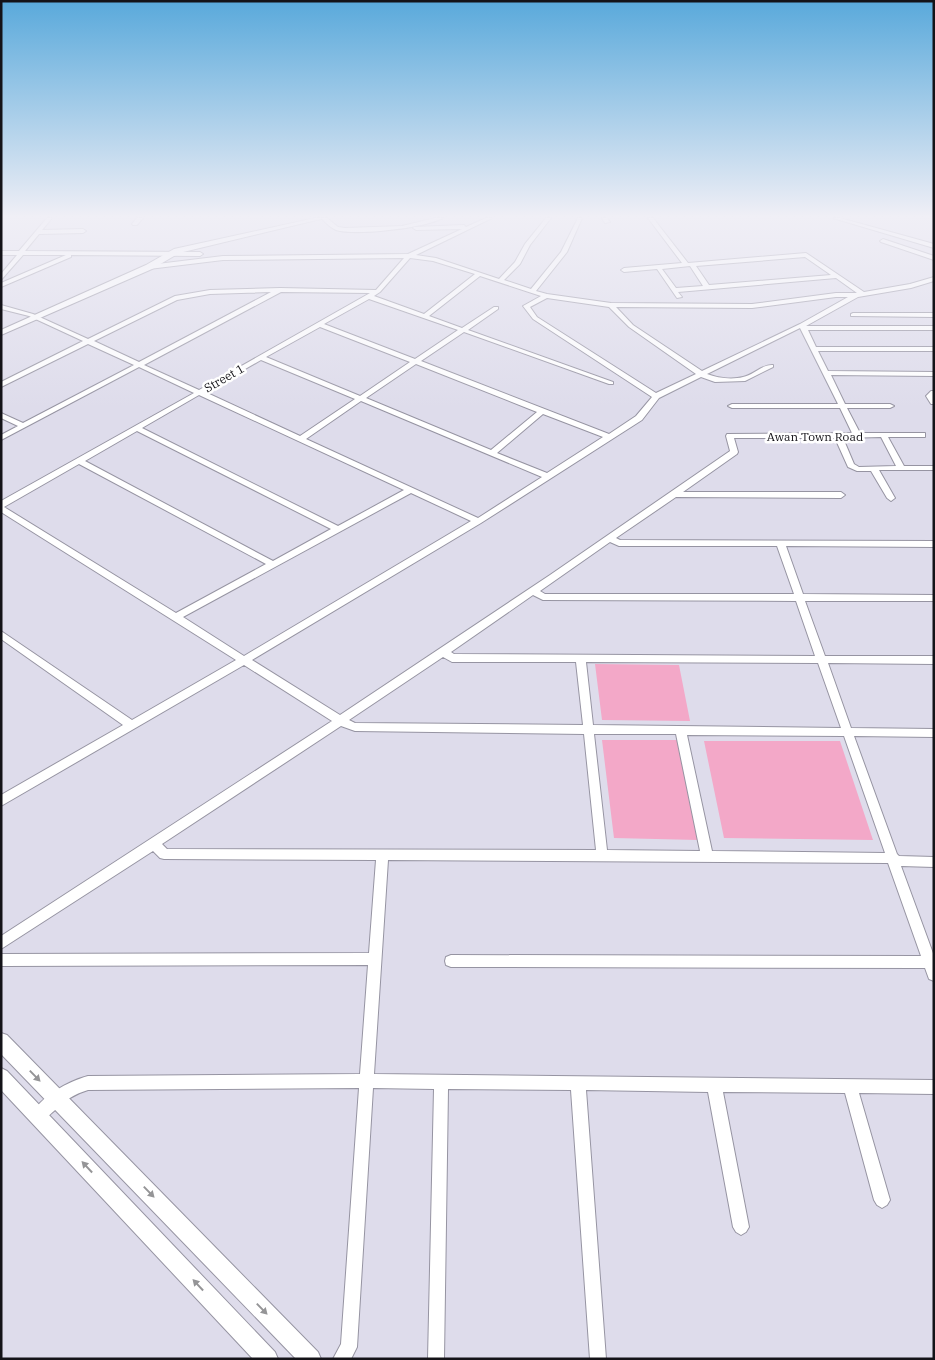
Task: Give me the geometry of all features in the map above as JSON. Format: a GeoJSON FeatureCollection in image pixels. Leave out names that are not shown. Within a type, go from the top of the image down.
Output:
{"type":"FeatureCollection","features":[{"type":"Feature","properties":{"kind":"street"},"geometry":{"type":"LineString","coordinates":[[1,333],[107,281]]}},
{"type":"Feature","properties":{"kind":"street"},"geometry":{"type":"LineString","coordinates":[[1,328],[115,281]]}},
{"type":"Feature","properties":{"kind":"street","name":"Street 1"},"geometry":{"type":"LineString","coordinates":[[1,506],[378,291],[386,281]]}},
{"type":"Feature","properties":{"kind":"street"},"geometry":{"type":"LineString","coordinates":[[426,316],[469,281]]}},
{"type":"Feature","properties":{"kind":"street"},"geometry":{"type":"LineString","coordinates":[[505,281],[546,296],[611,305],[752,306],[836,295],[859,295],[926,281]]}},
{"type":"Feature","properties":{"kind":"street"},"geometry":{"type":"LineString","coordinates":[[532,291],[540,281]]}},
{"type":"Feature","properties":{"kind":"street"},"geometry":{"type":"LineString","coordinates":[[669,281],[676,290],[682,305]]}},
{"type":"Feature","properties":{"kind":"street"},"geometry":{"type":"LineString","coordinates":[[703,281],[708,288]]}},
{"type":"Feature","properties":{"kind":"street"},"geometry":{"type":"LineString","coordinates":[[676,290],[778,281]]}},
{"type":"Feature","properties":{"kind":"street"},"geometry":{"type":"LineString","coordinates":[[843,281],[859,295]]}},
{"type":"Feature","properties":{"kind":"street"},"geometry":{"type":"LineString","coordinates":[[1,438],[140,366],[280,290]]}},
{"type":"Feature","properties":{"kind":"street"},"geometry":{"type":"LineString","coordinates":[[1,385],[174,298],[210,292],[280,290],[378,291]]}},
{"type":"Feature","properties":{"kind":"street"},"geometry":{"type":"LineString","coordinates":[[4,796],[131,725],[478,521],[639,418],[656,396],[803,326],[859,295]]}},
{"type":"Feature","properties":{"kind":"street"},"geometry":{"type":"LineString","coordinates":[[368,296],[611,383]]}},
{"type":"Feature","properties":{"kind":"street"},"geometry":{"type":"LineString","coordinates":[[546,296],[526,306],[535,318],[656,396]]}},
{"type":"Feature","properties":{"kind":"street"},"geometry":{"type":"LineString","coordinates":[[611,305],[631,326],[701,374],[715,380],[745,379],[772,366]]}},
{"type":"Feature","properties":{"kind":"street"},"geometry":{"type":"LineString","coordinates":[[1,307],[34,316],[197,393],[478,521]]}},
{"type":"Feature","properties":{"kind":"street"},"geometry":{"type":"LineString","coordinates":[[300,439],[496,308]]}},
{"type":"Feature","properties":{"kind":"street"},"geometry":{"type":"LineString","coordinates":[[853,315],[934,315]]}},
{"type":"Feature","properties":{"kind":"street"},"geometry":{"type":"LineString","coordinates":[[318,324],[609,437]]}},
{"type":"Feature","properties":{"kind":"street"},"geometry":{"type":"LineString","coordinates":[[803,326],[934,328]]}},
{"type":"Feature","properties":{"kind":"street"},"geometry":{"type":"LineString","coordinates":[[803,326],[857,435]]}},
{"type":"Feature","properties":{"kind":"street"},"geometry":{"type":"LineString","coordinates":[[814,349],[934,349]]}},
{"type":"Feature","properties":{"kind":"street"},"geometry":{"type":"LineString","coordinates":[[260,357],[547,476]]}},
{"type":"Feature","properties":{"kind":"street"},"geometry":{"type":"LineString","coordinates":[[826,374],[934,374]]}},
{"type":"Feature","properties":{"kind":"street"},"geometry":{"type":"LineString","coordinates":[[934,393],[930,396],[934,402]]}},
{"type":"Feature","properties":{"kind":"street"},"geometry":{"type":"LineString","coordinates":[[732,406],[890,406]]}},
{"type":"Feature","properties":{"kind":"street"},"geometry":{"type":"LineString","coordinates":[[492,454],[542,411]]}},
{"type":"Feature","properties":{"kind":"street"},"geometry":{"type":"LineString","coordinates":[[1,415],[23,426]]}},
{"type":"Feature","properties":{"kind":"street"},"geometry":{"type":"LineString","coordinates":[[137,428],[338,529]]}},
{"type":"Feature","properties":{"kind":"street"},"geometry":{"type":"LineString","coordinates":[[838,435],[851,465],[857,468],[934,468]]}},
{"type":"Feature","properties":{"kind":"street"},"geometry":{"type":"LineString","coordinates":[[883,435],[901,468]]}},
{"type":"Feature","properties":{"kind":"street","name":"Awan Town Road"},"geometry":{"type":"LineString","coordinates":[[673,494],[734,452],[730,436],[922,435]]}},
{"type":"Feature","properties":{"kind":"street"},"geometry":{"type":"LineString","coordinates":[[80,461],[272,564]]}},
{"type":"Feature","properties":{"kind":"street"},"geometry":{"type":"LineString","coordinates":[[874,468],[891,498]]}},
{"type":"Feature","properties":{"kind":"street"},"geometry":{"type":"LineString","coordinates":[[176,617],[410,490]]}},
{"type":"Feature","properties":{"kind":"street"},"geometry":{"type":"LineString","coordinates":[[1,943],[154,844],[533,591],[673,494],[841,495]]}},
{"type":"Feature","properties":{"kind":"street"},"geometry":{"type":"LineString","coordinates":[[1,506],[348,725],[365,729],[934,733]]}},
{"type":"Feature","properties":{"kind":"street"},"geometry":{"type":"LineString","coordinates":[[610,539],[619,543],[934,544]]}},
{"type":"Feature","properties":{"kind":"street"},"geometry":{"type":"LineString","coordinates":[[452,961],[932,967],[780,543]]}},
{"type":"Feature","properties":{"kind":"street"},"geometry":{"type":"LineString","coordinates":[[533,591],[543,598],[934,598]]}},
{"type":"Feature","properties":{"kind":"street"},"geometry":{"type":"LineString","coordinates":[[1,634],[131,725]]}},
{"type":"Feature","properties":{"kind":"street"},"geometry":{"type":"LineString","coordinates":[[443,651],[452,658],[934,660]]}},
{"type":"Feature","properties":{"kind":"street"},"geometry":{"type":"LineString","coordinates":[[581,658],[602,855]]}},
{"type":"Feature","properties":{"kind":"street"},"geometry":{"type":"LineString","coordinates":[[682,731],[707,857]]}},
{"type":"Feature","properties":{"kind":"street"},"geometry":{"type":"LineString","coordinates":[[154,844],[164,854],[602,855],[934,862]]}},
{"type":"Feature","properties":{"kind":"street"},"geometry":{"type":"LineString","coordinates":[[340,1359],[348,1347],[382,855]]}},
{"type":"Feature","properties":{"kind":"street"},"geometry":{"type":"LineString","coordinates":[[1,960],[374,958]]}},
{"type":"Feature","properties":{"kind":"street"},"geometry":{"type":"LineString","coordinates":[[1,1041],[310,1359]]}},
{"type":"Feature","properties":{"kind":"street"},"geometry":{"type":"LineString","coordinates":[[1,1077],[268,1359]]}},
{"type":"Feature","properties":{"kind":"street"},"geometry":{"type":"LineString","coordinates":[[38,1116],[56,1098],[80,1085],[88,1083],[578,1083],[934,1087]]}},
{"type":"Feature","properties":{"kind":"street"},"geometry":{"type":"LineString","coordinates":[[436,1359],[441,1083]]}},
{"type":"Feature","properties":{"kind":"street"},"geometry":{"type":"LineString","coordinates":[[578,1083],[598,1359]]}},
{"type":"Feature","properties":{"kind":"street"},"geometry":{"type":"LineString","coordinates":[[714,1084],[741,1227]]}},
{"type":"Feature","properties":{"kind":"street"},"geometry":{"type":"LineString","coordinates":[[850,1087],[882,1200]]}},
{"type":"Feature","properties":{"kind":"shaded area"},"geometry":{"type":"Polygon","coordinates":[[[595,664],[679,665],[690,721],[602,720],[595,664]]]}},
{"type":"Feature","properties":{"kind":"shaded area"},"geometry":{"type":"Polygon","coordinates":[[[602,740],[680,740],[698,840],[614,838],[602,740]]]}},
{"type":"Feature","properties":{"kind":"shaded area"},"geometry":{"type":"Polygon","coordinates":[[[704,741],[840,741],[873,840],[724,838],[704,741]]]}}]}
